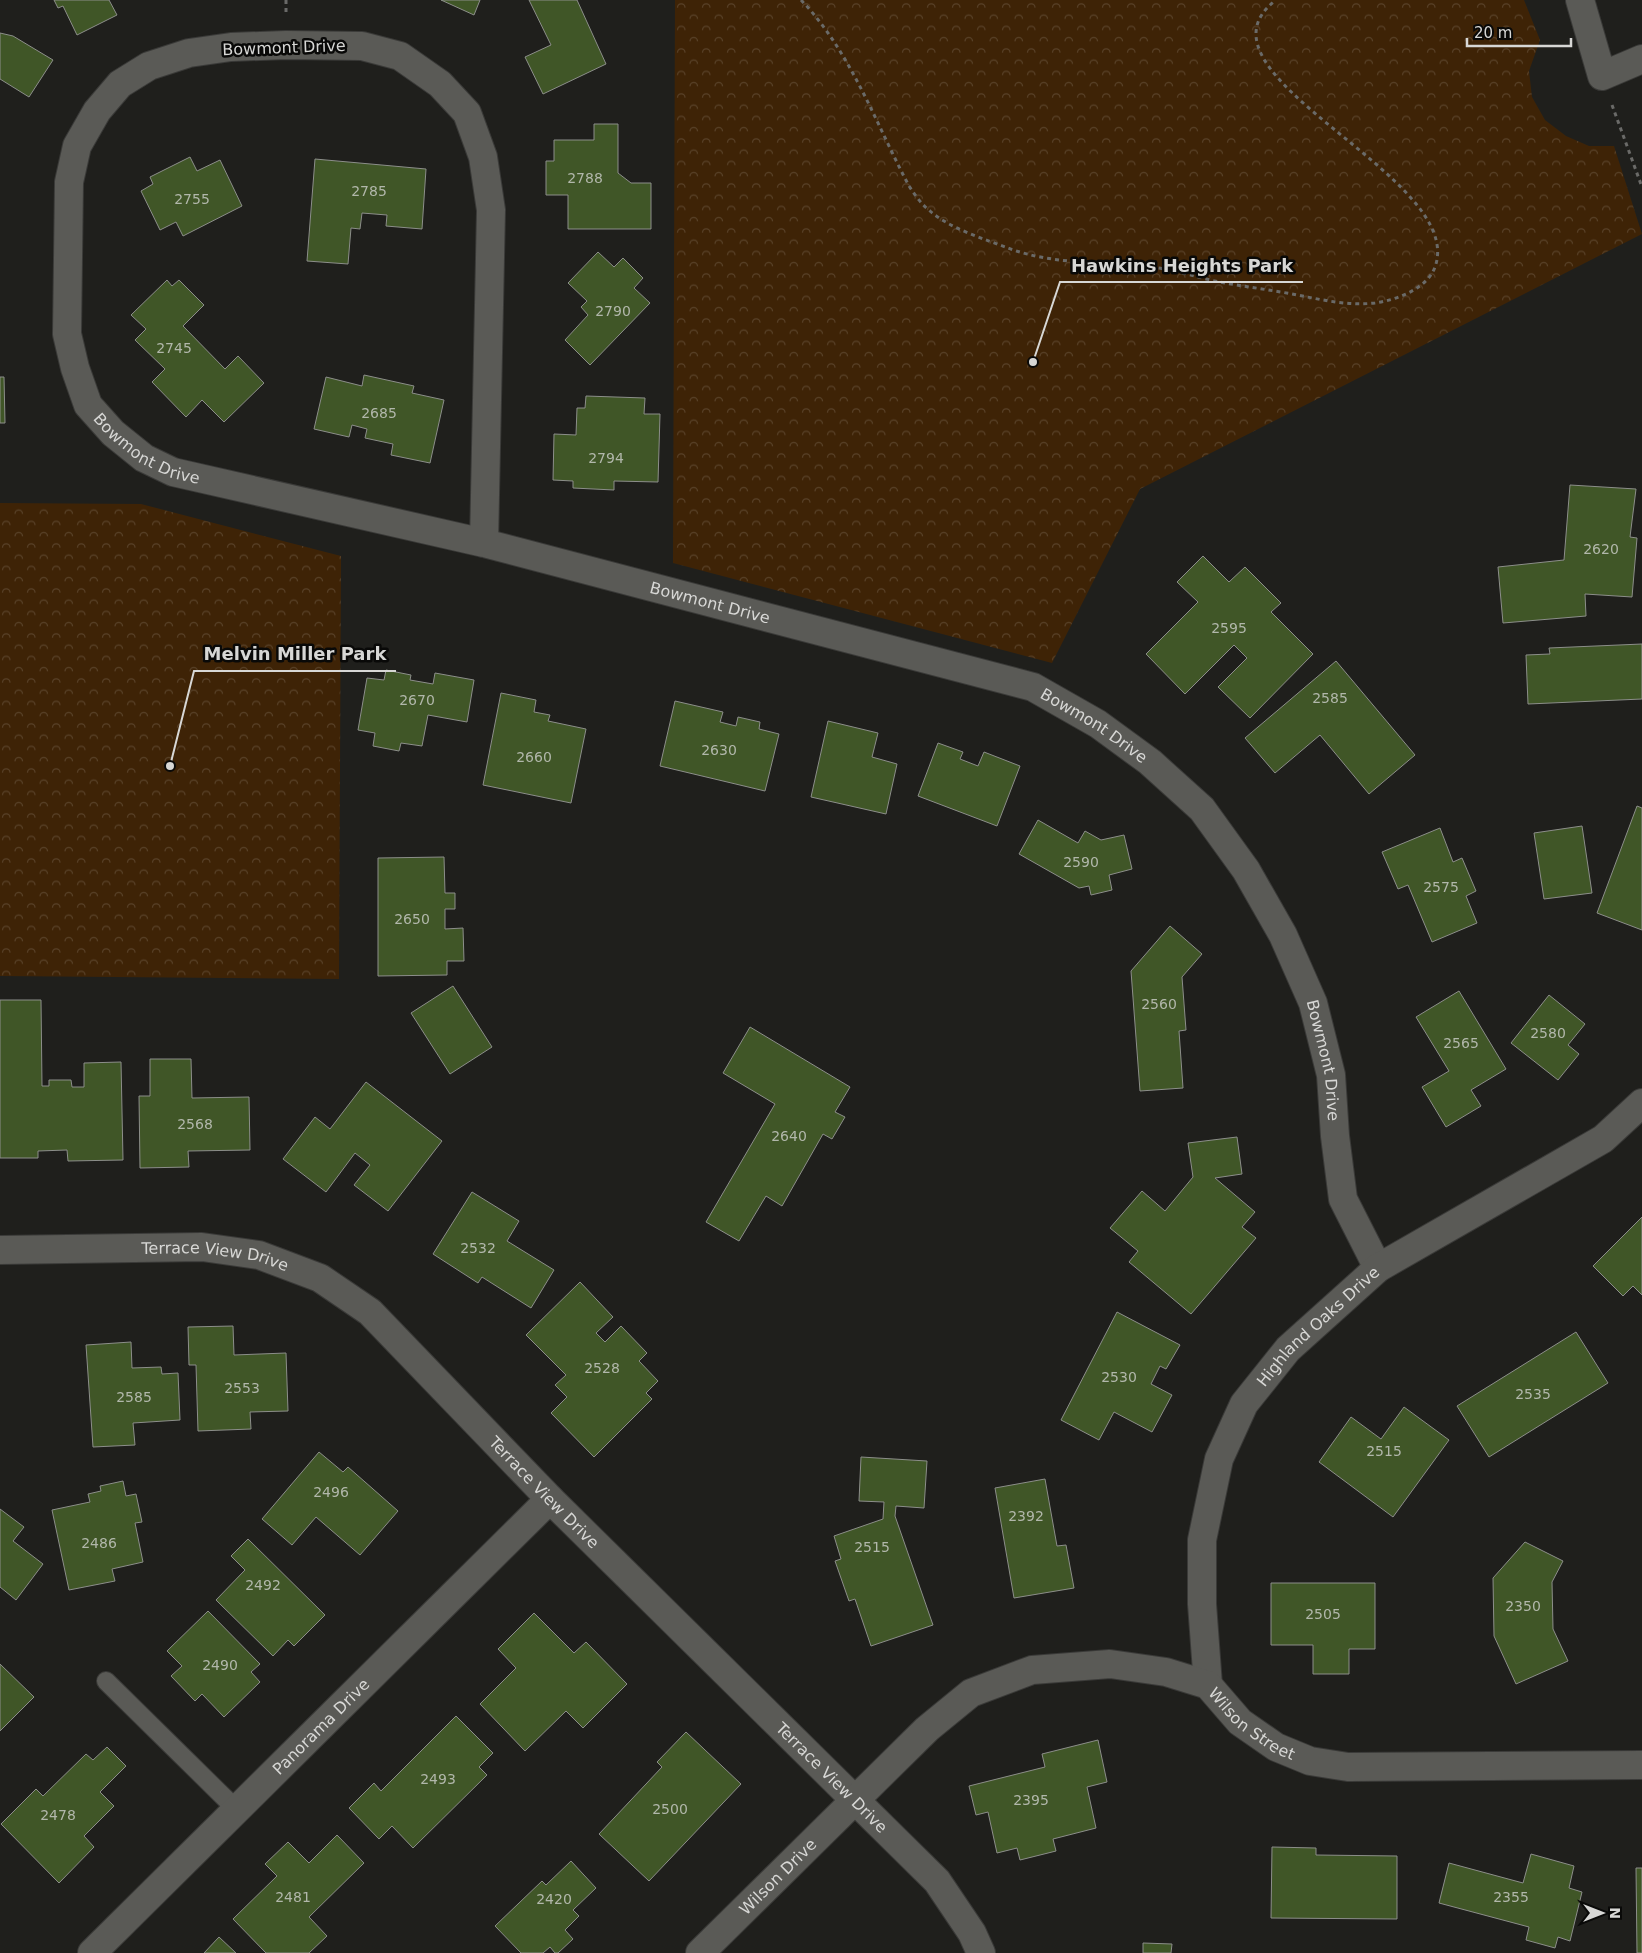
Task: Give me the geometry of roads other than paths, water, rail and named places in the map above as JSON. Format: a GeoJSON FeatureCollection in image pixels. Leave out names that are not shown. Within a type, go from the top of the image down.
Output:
{"type":"FeatureCollection","features":[{"type":"Feature","properties":{"kind":"street"},"geometry":{"type":"LineString","coordinates":[[1580,0],[1602,76],[1642,59]]}},
{"type":"Feature","properties":{"kind":"street","name":"Bowmont Drive"},"geometry":{"type":"LineString","coordinates":[[484,543],[491,210],[483,157],[467,113],[440,84],[400,56],[362,46],[268,45],[231,47],[198,52],[149,66],[120,84],[97,111],[77,146],[69,182],[67,334],[75,368],[88,405],[113,433],[144,458],[173,472],[484,543],[1033,687],[1098,724],[1150,762],[1202,809],[1246,870],[1283,935],[1313,1003],[1331,1075],[1335,1136],[1343,1199],[1378,1268]]}},
{"type":"Feature","properties":{"kind":"street","name":"Highland Oaks Drive"},"geometry":{"type":"LineString","coordinates":[[1208,1685],[1202,1604],[1202,1540],[1219,1459],[1244,1404],[1288,1349],[1378,1268],[1603,1139],[1642,1103]]}},
{"type":"Feature","properties":{"kind":"street","name":"Terrace View Drive"},"geometry":{"type":"LineString","coordinates":[[0,1250],[202,1247],[259,1255],[320,1278],[370,1312],[550,1499],[937,1881],[972,1933],[981,1953]]}},
{"type":"Feature","properties":{"kind":"street","name":"Panorama Drive"},"geometry":{"type":"LineString","coordinates":[[92,1953],[550,1499]]}},
{"type":"Feature","properties":{"kind":"street","name":"Wilson Street"},"geometry":{"type":"LineString","coordinates":[[853,1800],[927,1729],[971,1693],[1032,1670],[1110,1664],[1166,1672],[1208,1685],[1240,1722],[1276,1746],[1310,1761],[1348,1767],[1642,1765]]}},
{"type":"Feature","properties":{"kind":"street","name":"Wilson Drive"},"geometry":{"type":"LineString","coordinates":[[700,1953],[853,1800]]}},
{"type":"Feature","properties":{"kind":"lane"},"geometry":{"type":"LineString","coordinates":[[106,1681],[237,1810]]}},
{"type":"Feature","properties":{"kind":"place","name":"Hawkins Heights Park"},"geometry":{"type":"Point","coordinates":[1033,362]}},
{"type":"Feature","properties":{"kind":"place","name":"Melvin Miller Park"},"geometry":{"type":"Point","coordinates":[170,766]}}]}
